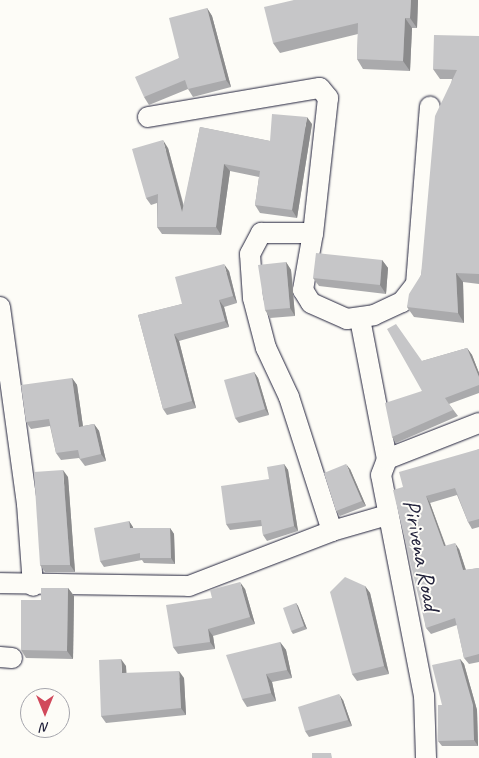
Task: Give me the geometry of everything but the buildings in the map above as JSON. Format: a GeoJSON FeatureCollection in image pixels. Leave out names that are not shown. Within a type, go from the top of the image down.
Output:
{"type":"FeatureCollection","features":[{"type":"Feature","properties":{"kind":"street"},"geometry":{"type":"LineString","coordinates":[[148,116],[320,88],[328,98],[313,233],[303,290],[311,303],[348,320],[360,319],[402,302],[416,284],[430,107]]}},
{"type":"Feature","properties":{"kind":"street"},"geometry":{"type":"LineString","coordinates":[[313,233],[261,233],[250,254],[253,298],[266,348],[289,396],[332,531]]}},
{"type":"Feature","properties":{"kind":"street"},"geometry":{"type":"LineString","coordinates":[[0,307],[27,504],[32,586]]}},
{"type":"Feature","properties":{"kind":"street"},"geometry":{"type":"LineString","coordinates":[[360,319],[387,459],[479,423]]}},
{"type":"Feature","properties":{"kind":"street","name":"Pirivena Road"},"geometry":{"type":"LineString","coordinates":[[387,459],[381,475],[387,515],[424,696],[426,758]]}},
{"type":"Feature","properties":{"kind":"street"},"geometry":{"type":"LineString","coordinates":[[0,583],[32,586],[189,586],[332,531],[387,515]]}}]}
